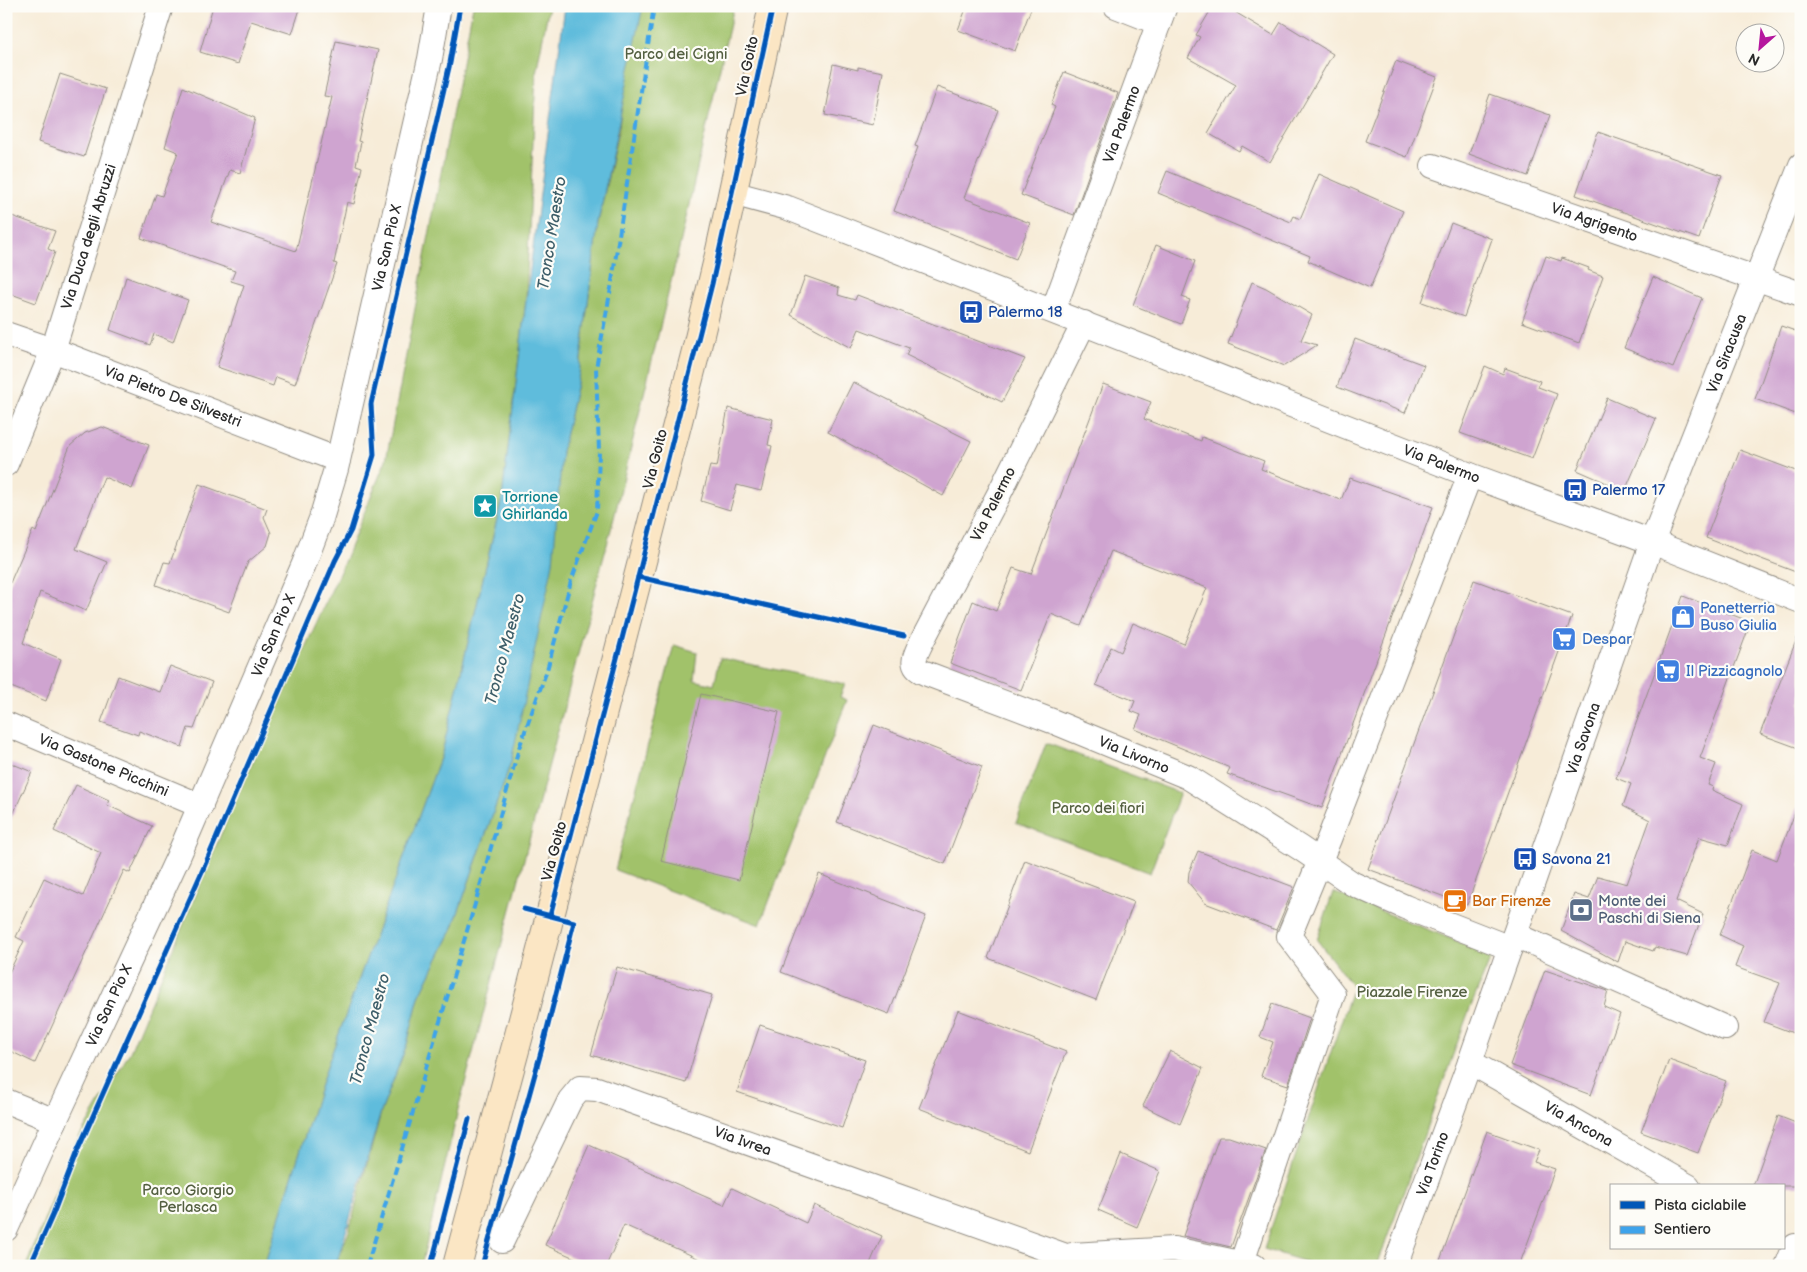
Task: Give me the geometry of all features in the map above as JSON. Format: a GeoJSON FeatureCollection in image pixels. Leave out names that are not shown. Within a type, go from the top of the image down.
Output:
{"type":"FeatureCollection","features":[{"type":"Feature","properties":{"kind":"main road","name":"Via Goito"},"geometry":{"type":"LineString","coordinates":[[457,1266],[517,1044],[712,284],[772,6]]}},
{"type":"Feature","properties":{"kind":"street","name":"Via Duca degli Abruzzi"},"geometry":{"type":"LineString","coordinates":[[6,464],[54,350],[161,6]]}},
{"type":"Feature","properties":{"kind":"street","name":"Via San Pio X"},"geometry":{"type":"LineString","coordinates":[[6,1229],[201,806],[304,564],[321,518],[338,460],[430,59],[439,6]]}},
{"type":"Feature","properties":{"kind":"street","name":"Via Palermo"},"geometry":{"type":"LineString","coordinates":[[1053,310],[1162,15],[1116,6]]}},
{"type":"Feature","properties":{"kind":"street","name":"Via Siracusa"},"geometry":{"type":"LineString","coordinates":[[1652,542],[1801,165]]}},
{"type":"Feature","properties":{"kind":"street","name":"Via Agrigento"},"geometry":{"type":"LineString","coordinates":[[1433,166],[1801,294]]}},
{"type":"Feature","properties":{"kind":"street","name":"Via Palermo"},"geometry":{"type":"LineString","coordinates":[[732,193],[784,206],[1470,474],[1801,600]]}},
{"type":"Feature","properties":{"kind":"street","name":"Via Palermo"},"geometry":{"type":"LineString","coordinates":[[934,675],[918,670],[914,659],[1084,323]]}},
{"type":"Feature","properties":{"kind":"street","name":"Via Pietro De Silvestri"},"geometry":{"type":"LineString","coordinates":[[6,334],[54,350],[338,460]]}},
{"type":"Feature","properties":{"kind":"street"},"geometry":{"type":"LineString","coordinates":[[1248,1264],[1333,994],[1290,936],[1470,474]]}},
{"type":"Feature","properties":{"kind":"street","name":"Via Savona"},"geometry":{"type":"LineString","coordinates":[[1470,1062],[1652,542]]}},
{"type":"Feature","properties":{"kind":"street","name":"Via Livorno"},"geometry":{"type":"LineString","coordinates":[[934,675],[1188,777],[1277,832],[1353,884],[1405,907],[1513,942]]}},
{"type":"Feature","properties":{"kind":"street","name":"Via Gastone Picchini"},"geometry":{"type":"LineString","coordinates":[[6,724],[201,806]]}},
{"type":"Feature","properties":{"kind":"street"},"geometry":{"type":"LineString","coordinates":[[1513,942],[1725,1028]]}},
{"type":"Feature","properties":{"kind":"street","name":"Via Ancona"},"geometry":{"type":"LineString","coordinates":[[1470,1062],[1684,1184]]}},
{"type":"Feature","properties":{"kind":"street","name":"Via Torino"},"geometry":{"type":"LineString","coordinates":[[1395,1266],[1470,1062]]}},
{"type":"Feature","properties":{"kind":"street","name":"Via Ivrea"},"geometry":{"type":"LineString","coordinates":[[502,1241],[570,1100],[580,1088],[597,1089],[1064,1261],[1094,1266]]}},
{"type":"Feature","properties":{"kind":"street"},"geometry":{"type":"LineString","coordinates":[[6,1101],[55,1121]]}},
{"type":"Feature","properties":{"kind":"street","name":"Via Ivrea"},"geometry":{"type":"LineString","coordinates":[[1064,1261],[1174,1250],[1248,1264]]}},
{"type":"Feature","properties":{"kind":"green space","name":"Parco Giorgio Perlasca"},"geometry":{"type":"Polygon","coordinates":[[[473,6],[549,6],[536,73],[526,300],[502,498],[442,753],[326,1069],[264,1266],[26,1266],[74,1146],[130,1052],[233,805],[342,567],[386,460],[473,6]]]}},
{"type":"Feature","properties":{"kind":"green space","name":"Parco dei Cigni"},"geometry":{"type":"Polygon","coordinates":[[[635,6],[734,6],[681,240],[614,518],[459,1106],[421,1266],[335,1266],[349,1231],[381,1112],[407,1044],[419,997],[452,930],[511,762],[562,451],[579,374],[598,223],[619,127],[635,6]]]}},
{"type":"Feature","properties":{"kind":"green space"},"geometry":{"type":"Polygon","coordinates":[[[674,645],[697,652],[694,680],[714,685],[720,658],[845,684],[840,697],[847,700],[760,925],[615,870],[674,645]]]}},
{"type":"Feature","properties":{"kind":"green space","name":"Parco dei fiori"},"geometry":{"type":"Polygon","coordinates":[[[1046,743],[1180,793],[1150,873],[1016,823],[1046,743]]]}},
{"type":"Feature","properties":{"kind":"green space","name":"Piazzale Firenze"},"geometry":{"type":"Polygon","coordinates":[[[1333,892],[1492,955],[1467,1016],[1377,1266],[1320,1266],[1264,1249],[1353,987],[1317,940],[1333,892]]]}},
{"type":"Feature","properties":{"kind":"water","name":"Tronco Maestro"},"geometry":{"type":"Polygon","coordinates":[[[565,6],[643,6],[598,223],[579,374],[562,451],[553,563],[511,762],[452,930],[419,997],[407,1044],[381,1112],[336,1266],[264,1266],[326,1069],[442,753],[502,498],[565,6]]]}},
{"type":"Feature","properties":{"kind":"building"},"geometry":{"type":"Polygon","coordinates":[[[213,6],[301,6],[292,34],[251,21],[238,64],[200,52],[213,6]]]}},
{"type":"Feature","properties":{"kind":"building"},"geometry":{"type":"Polygon","coordinates":[[[967,6],[1032,6],[1015,51],[958,30],[967,6]]]}},
{"type":"Feature","properties":{"kind":"building"},"geometry":{"type":"Polygon","coordinates":[[[1213,6],[1225,6],[1273,35],[1281,22],[1333,54],[1270,162],[1242,146],[1239,151],[1208,133],[1236,85],[1188,58],[1200,37],[1196,35],[1213,6]]]}},
{"type":"Feature","properties":{"kind":"building"},"geometry":{"type":"Polygon","coordinates":[[[336,41],[378,50],[358,141],[361,142],[356,165],[362,167],[354,204],[347,202],[334,263],[337,264],[295,384],[276,377],[273,386],[217,367],[244,285],[231,281],[235,271],[141,238],[156,194],[162,196],[178,152],[165,147],[183,87],[255,118],[240,173],[230,170],[211,222],[296,251],[332,97],[324,96],[336,41]]]}},
{"type":"Feature","properties":{"kind":"building"},"geometry":{"type":"Polygon","coordinates":[[[1396,61],[1437,77],[1407,157],[1365,141],[1396,61]]]}},
{"type":"Feature","properties":{"kind":"building"},"geometry":{"type":"Polygon","coordinates":[[[833,64],[858,70],[858,67],[883,72],[873,125],[825,115],[833,64]]]}},
{"type":"Feature","properties":{"kind":"building"},"geometry":{"type":"Polygon","coordinates":[[[1064,72],[1118,93],[1074,215],[1021,195],[1055,107],[1051,105],[1064,72]]]}},
{"type":"Feature","properties":{"kind":"building"},"geometry":{"type":"Polygon","coordinates":[[[60,74],[106,89],[84,157],[38,142],[60,74]]]}},
{"type":"Feature","properties":{"kind":"building"},"geometry":{"type":"Polygon","coordinates":[[[937,87],[998,110],[964,198],[1030,223],[1016,259],[894,211],[918,147],[915,146],[937,87]]]}},
{"type":"Feature","properties":{"kind":"building"},"geometry":{"type":"Polygon","coordinates":[[[1490,94],[1550,115],[1528,176],[1469,154],[1490,94]]]}},
{"type":"Feature","properties":{"kind":"building"},"geometry":{"type":"Polygon","coordinates":[[[1598,132],[1722,175],[1699,239],[1576,195],[1598,132]]]}},
{"type":"Feature","properties":{"kind":"building"},"geometry":{"type":"Polygon","coordinates":[[[1167,171],[1291,222],[1294,216],[1300,219],[1319,174],[1403,211],[1370,288],[1308,261],[1310,256],[1158,193],[1167,171]]]}},
{"type":"Feature","properties":{"kind":"building"},"geometry":{"type":"Polygon","coordinates":[[[6,214],[55,231],[48,249],[55,252],[36,303],[6,292],[6,214]]]}},
{"type":"Feature","properties":{"kind":"building"},"geometry":{"type":"Polygon","coordinates":[[[1451,223],[1492,239],[1464,317],[1422,302],[1451,223]]]}},
{"type":"Feature","properties":{"kind":"building"},"geometry":{"type":"Polygon","coordinates":[[[1156,245],[1195,261],[1182,297],[1190,300],[1181,324],[1133,305],[1156,245]]]}},
{"type":"Feature","properties":{"kind":"building"},"geometry":{"type":"Polygon","coordinates":[[[1546,256],[1561,261],[1562,258],[1589,268],[1588,270],[1603,276],[1579,343],[1522,322],[1546,256]]]}},
{"type":"Feature","properties":{"kind":"building"},"geometry":{"type":"Polygon","coordinates":[[[805,276],[839,288],[838,295],[855,300],[857,295],[1025,359],[1002,402],[906,355],[909,348],[859,329],[851,348],[791,315],[805,276]]]}},
{"type":"Feature","properties":{"kind":"building"},"geometry":{"type":"Polygon","coordinates":[[[126,277],[188,300],[173,342],[154,334],[150,345],[110,330],[126,277]]]}},
{"type":"Feature","properties":{"kind":"building"},"geometry":{"type":"Polygon","coordinates":[[[1653,277],[1702,298],[1673,368],[1624,348],[1653,277]]]}},
{"type":"Feature","properties":{"kind":"building"},"geometry":{"type":"Polygon","coordinates":[[[1252,282],[1312,315],[1301,340],[1317,345],[1284,366],[1228,344],[1252,282]]]}},
{"type":"Feature","properties":{"kind":"building"},"geometry":{"type":"Polygon","coordinates":[[[1781,326],[1801,333],[1801,416],[1755,399],[1781,326]]]}},
{"type":"Feature","properties":{"kind":"building"},"geometry":{"type":"Polygon","coordinates":[[[1355,339],[1424,365],[1405,413],[1337,387],[1355,339]]]}},
{"type":"Feature","properties":{"kind":"building"},"geometry":{"type":"Polygon","coordinates":[[[1485,366],[1503,374],[1505,368],[1540,381],[1538,387],[1557,394],[1532,459],[1460,433],[1485,366]]]}},
{"type":"Feature","properties":{"kind":"building"},"geometry":{"type":"Polygon","coordinates":[[[853,382],[971,441],[943,496],[828,432],[853,382]]]}},
{"type":"Feature","properties":{"kind":"building"},"geometry":{"type":"Polygon","coordinates":[[[1103,384],[1151,402],[1144,419],[1201,441],[1202,437],[1264,461],[1261,469],[1341,500],[1350,478],[1433,507],[1322,808],[1227,774],[1230,768],[1135,729],[1141,715],[1131,711],[1135,701],[1096,685],[1111,647],[1121,652],[1133,623],[1184,644],[1207,588],[1111,551],[1081,626],[1051,614],[1021,690],[950,663],[973,601],[996,611],[1013,568],[1031,574],[1103,384]]]}},
{"type":"Feature","properties":{"kind":"building"},"geometry":{"type":"Polygon","coordinates":[[[1607,398],[1656,419],[1625,491],[1577,470],[1607,398]]]}},
{"type":"Feature","properties":{"kind":"building"},"geometry":{"type":"Polygon","coordinates":[[[728,408],[773,419],[768,445],[772,446],[761,491],[737,485],[730,510],[701,501],[710,466],[717,467],[728,408]]]}},
{"type":"Feature","properties":{"kind":"building"},"geometry":{"type":"Polygon","coordinates":[[[102,427],[149,445],[132,489],[104,477],[76,549],[107,562],[86,611],[40,592],[23,643],[61,659],[46,701],[6,685],[6,592],[33,530],[36,532],[70,446],[85,433],[102,427]]]}},
{"type":"Feature","properties":{"kind":"building"},"geometry":{"type":"Polygon","coordinates":[[[1740,450],[1801,473],[1801,574],[1706,538],[1740,450]]]}},
{"type":"Feature","properties":{"kind":"building"},"geometry":{"type":"Polygon","coordinates":[[[199,484],[267,509],[264,517],[271,533],[267,546],[248,562],[229,612],[156,585],[164,562],[170,563],[199,484]]]}},
{"type":"Feature","properties":{"kind":"building"},"geometry":{"type":"Polygon","coordinates":[[[1474,580],[1572,616],[1467,905],[1368,869],[1474,580]]]}},
{"type":"Feature","properties":{"kind":"building"},"geometry":{"type":"Polygon","coordinates":[[[1683,596],[1751,622],[1700,758],[1716,764],[1708,785],[1713,787],[1712,790],[1743,804],[1728,845],[1699,837],[1676,901],[1703,914],[1687,956],[1655,947],[1653,951],[1625,941],[1618,962],[1561,931],[1574,894],[1589,899],[1598,876],[1627,884],[1650,820],[1623,806],[1631,784],[1616,778],[1683,596]]]}},
{"type":"Feature","properties":{"kind":"building"},"geometry":{"type":"Polygon","coordinates":[[[1799,633],[1801,633],[1801,749],[1760,734],[1799,633]]]}},
{"type":"Feature","properties":{"kind":"building"},"geometry":{"type":"Polygon","coordinates":[[[170,666],[212,682],[194,729],[188,728],[182,747],[139,731],[138,735],[101,722],[118,676],[160,692],[170,666]]]}},
{"type":"Feature","properties":{"kind":"building"},"geometry":{"type":"Polygon","coordinates":[[[701,694],[779,712],[739,880],[661,861],[701,694]]]}},
{"type":"Feature","properties":{"kind":"building"},"geometry":{"type":"Polygon","coordinates":[[[874,725],[982,767],[945,864],[837,822],[874,725]]]}},
{"type":"Feature","properties":{"kind":"building"},"geometry":{"type":"Polygon","coordinates":[[[6,761],[32,772],[6,830],[6,761]]]}},
{"type":"Feature","properties":{"kind":"building"},"geometry":{"type":"Polygon","coordinates":[[[76,785],[109,800],[107,805],[152,826],[130,873],[124,870],[35,1063],[6,1049],[6,979],[24,941],[16,937],[44,878],[83,896],[101,853],[54,831],[76,785]]]}},
{"type":"Feature","properties":{"kind":"building"},"geometry":{"type":"Polygon","coordinates":[[[1799,802],[1801,803],[1801,1036],[1764,1022],[1780,983],[1735,967],[1743,946],[1720,935],[1752,850],[1777,860],[1799,802]]]}},
{"type":"Feature","properties":{"kind":"building"},"geometry":{"type":"Polygon","coordinates":[[[1198,851],[1294,887],[1276,930],[1205,903],[1188,882],[1189,872],[1198,851]]]}},
{"type":"Feature","properties":{"kind":"building"},"geometry":{"type":"Polygon","coordinates":[[[1025,860],[1134,902],[1096,1000],[988,958],[1025,860]]]}},
{"type":"Feature","properties":{"kind":"building"},"geometry":{"type":"Polygon","coordinates":[[[819,874],[926,916],[889,1014],[781,972],[819,874]]]}},
{"type":"Feature","properties":{"kind":"building"},"geometry":{"type":"Polygon","coordinates":[[[617,967],[712,995],[686,1083],[591,1055],[617,967]]]}},
{"type":"Feature","properties":{"kind":"building"},"geometry":{"type":"Polygon","coordinates":[[[1545,970],[1608,991],[1604,1007],[1620,1014],[1591,1095],[1510,1065],[1545,970]]]}},
{"type":"Feature","properties":{"kind":"building"},"geometry":{"type":"Polygon","coordinates":[[[1272,1004],[1310,1018],[1288,1085],[1261,1076],[1273,1042],[1260,1037],[1272,1004]]]}},
{"type":"Feature","properties":{"kind":"building"},"geometry":{"type":"Polygon","coordinates":[[[958,1010],[1066,1052],[1028,1151],[919,1108],[958,1010]]]}},
{"type":"Feature","properties":{"kind":"building"},"geometry":{"type":"Polygon","coordinates":[[[760,1025],[865,1060],[842,1128],[737,1092],[760,1025]]]}},
{"type":"Feature","properties":{"kind":"building"},"geometry":{"type":"Polygon","coordinates":[[[1170,1051],[1203,1068],[1180,1124],[1143,1106],[1170,1051]]]}},
{"type":"Feature","properties":{"kind":"building"},"geometry":{"type":"Polygon","coordinates":[[[1669,1060],[1726,1081],[1698,1153],[1641,1132],[1669,1060]]]}},
{"type":"Feature","properties":{"kind":"building"},"geometry":{"type":"Polygon","coordinates":[[[1778,1116],[1801,1125],[1801,1186],[1754,1184],[1778,1116]]]}},
{"type":"Feature","properties":{"kind":"building"},"geometry":{"type":"Polygon","coordinates":[[[1487,1131],[1539,1150],[1534,1162],[1555,1169],[1519,1266],[1438,1266],[1487,1131]]]}},
{"type":"Feature","properties":{"kind":"building"},"geometry":{"type":"Polygon","coordinates":[[[1219,1137],[1229,1137],[1266,1150],[1231,1247],[1183,1236],[1219,1137]]]}},
{"type":"Feature","properties":{"kind":"building"},"geometry":{"type":"Polygon","coordinates":[[[589,1145],[724,1205],[732,1188],[806,1223],[814,1205],[882,1236],[869,1266],[715,1266],[624,1225],[606,1266],[593,1266],[545,1245],[589,1145]]]}},
{"type":"Feature","properties":{"kind":"building"},"geometry":{"type":"Polygon","coordinates":[[[1121,1154],[1160,1171],[1137,1227],[1098,1210],[1121,1154]]]}},
{"type":"Feature","properties":{"kind":"marked path"},"geometry":{"type":"LineString","coordinates":[[367,1266],[475,904],[519,748],[547,670],[571,581],[597,511],[599,451],[596,368],[611,288],[654,6]]}},
{"type":"Feature","properties":{"kind":"cycle path"},"geometry":{"type":"LineString","coordinates":[[30,1266],[53,1214],[76,1154],[204,867],[335,561],[351,530],[374,455],[371,404],[450,63],[460,6]]}},
{"type":"Feature","properties":{"kind":"cycle path"},"geometry":{"type":"LineString","coordinates":[[550,916],[712,284],[773,6]]}},
{"type":"Feature","properties":{"kind":"cycle path"},"geometry":{"type":"LineString","coordinates":[[638,577],[904,636]]}},
{"type":"Feature","properties":{"kind":"cycle path"},"geometry":{"type":"LineString","coordinates":[[482,1266],[544,1041],[574,922],[524,909]]}},
{"type":"Feature","properties":{"kind":"cycle path"},"geometry":{"type":"LineString","coordinates":[[431,1266],[469,1119]]}},
{"type":"Feature","properties":{"kind":"place","name":"Palermo 18"},"geometry":{"type":"Point","coordinates":[971,312]}},
{"type":"Feature","properties":{"kind":"place","name":"Palermo 17"},"geometry":{"type":"Point","coordinates":[1575,490]}},
{"type":"Feature","properties":{"kind":"place","name":"Torrione Ghirlanda"},"geometry":{"type":"Point","coordinates":[485,506]}},
{"type":"Feature","properties":{"kind":"place","name":"Panetterria Buso Giulia"},"geometry":{"type":"Point","coordinates":[1683,617]}},
{"type":"Feature","properties":{"kind":"place","name":"Despar"},"geometry":{"type":"Point","coordinates":[1564,639]}},
{"type":"Feature","properties":{"kind":"place","name":"Il Pizzicagnolo"},"geometry":{"type":"Point","coordinates":[1668,671]}},
{"type":"Feature","properties":{"kind":"place","name":"Savona 21"},"geometry":{"type":"Point","coordinates":[1525,859]}},
{"type":"Feature","properties":{"kind":"place","name":"Bar Firenze"},"geometry":{"type":"Point","coordinates":[1455,901]}},
{"type":"Feature","properties":{"kind":"place","name":"Monte dei Paschi di Siena"},"geometry":{"type":"Point","coordinates":[1581,910]}}]}
